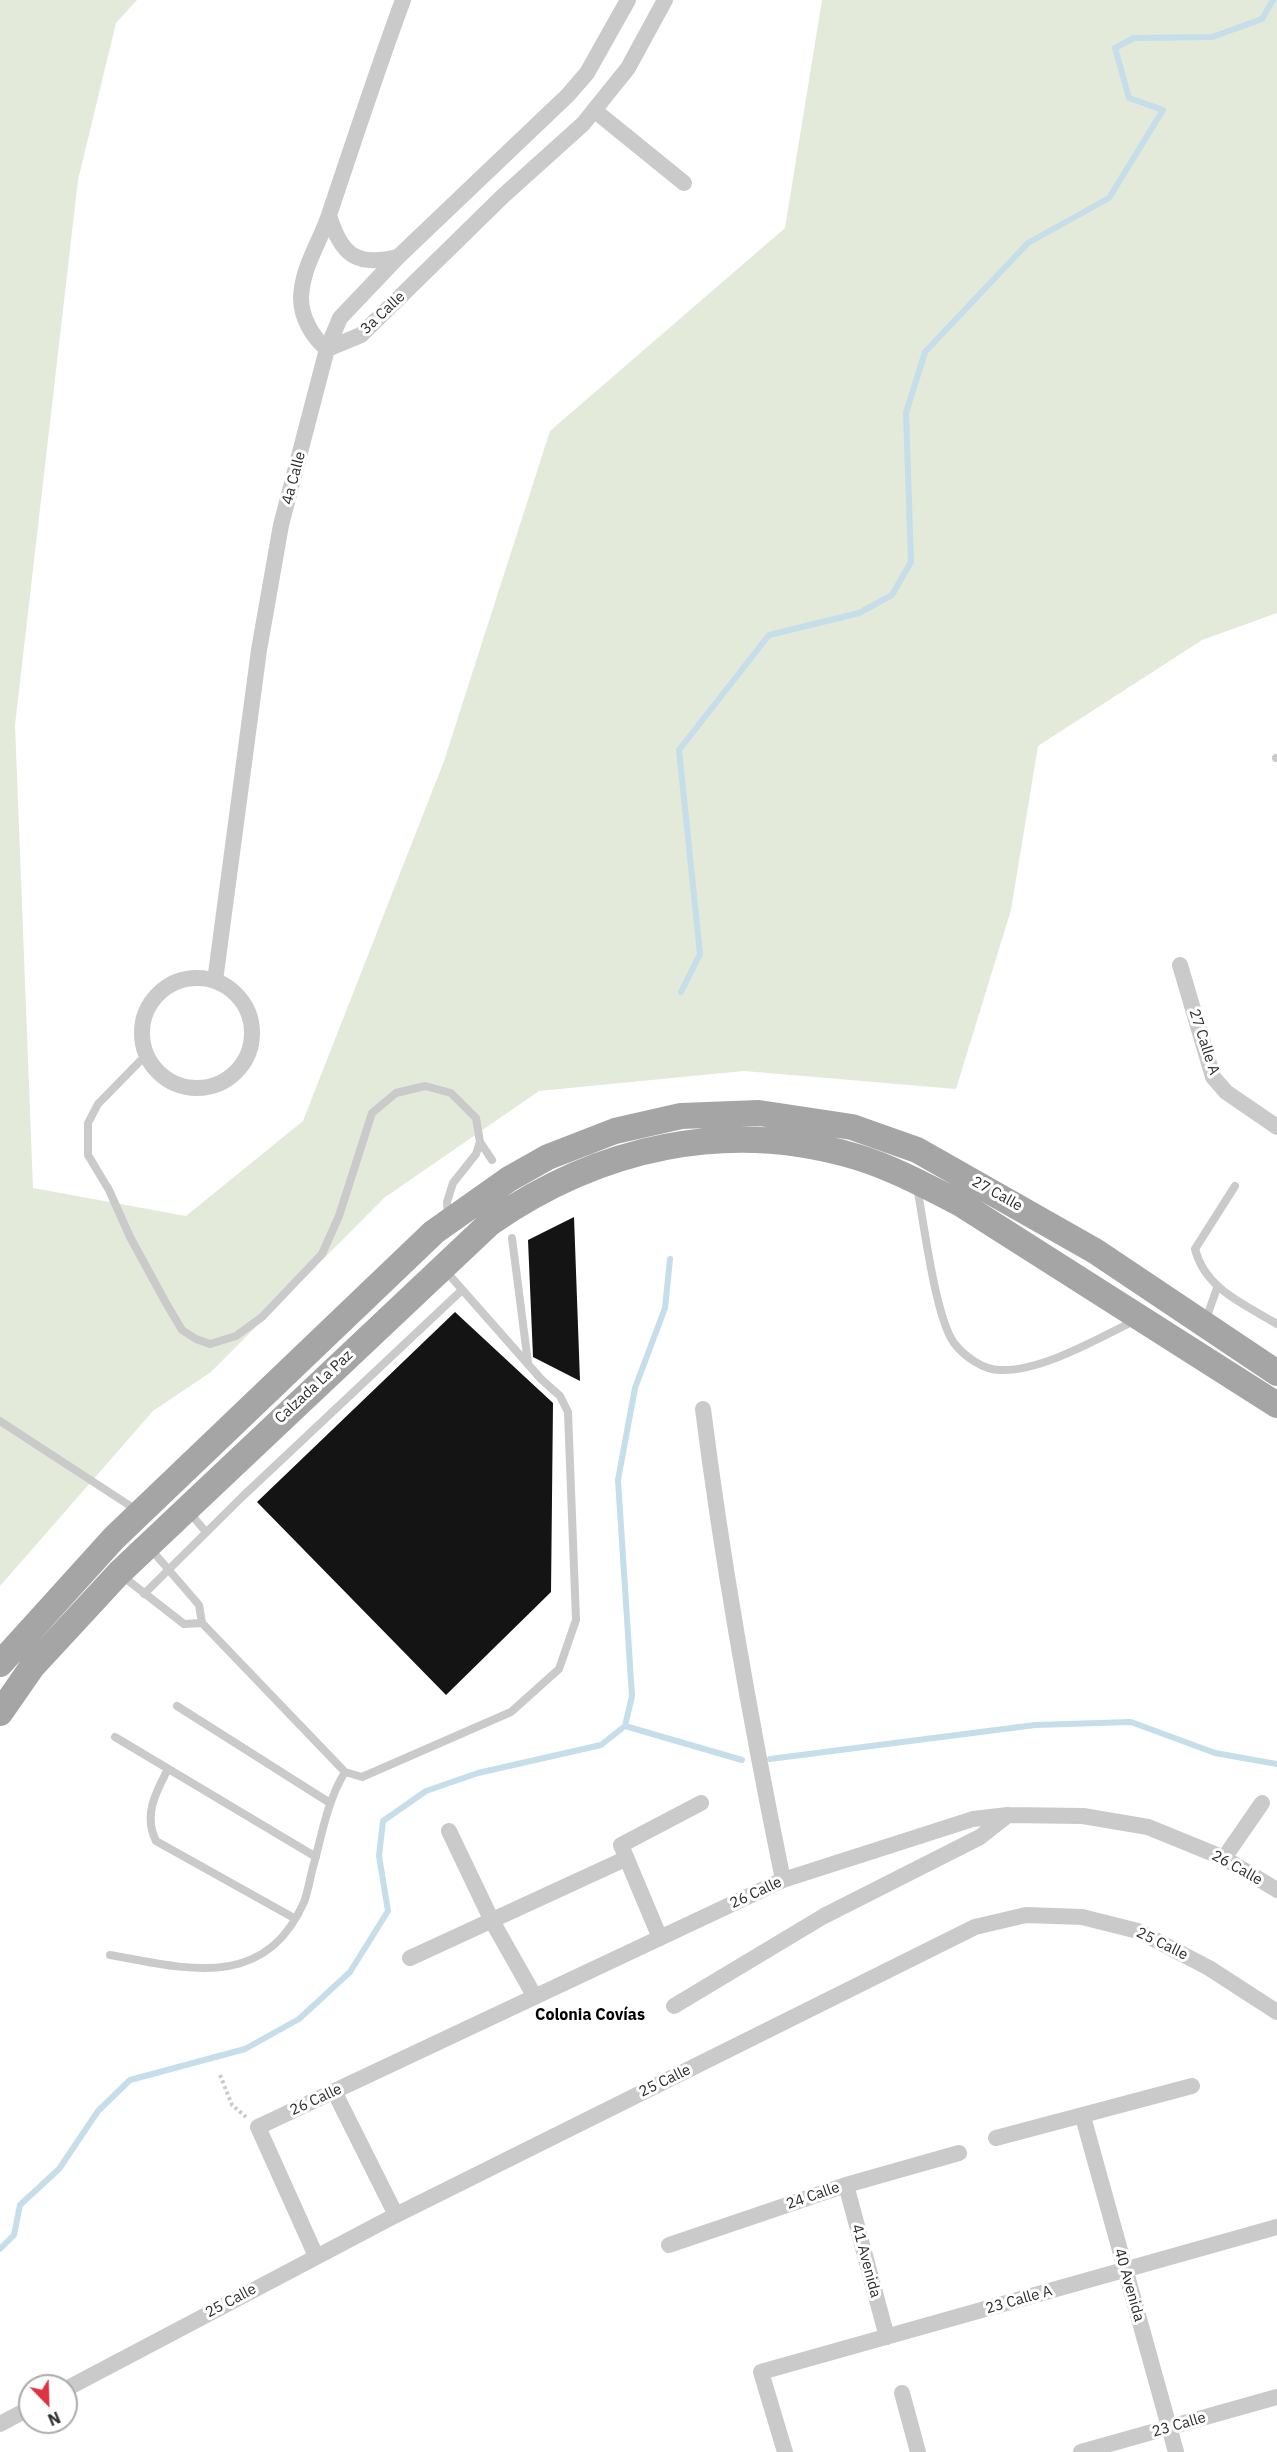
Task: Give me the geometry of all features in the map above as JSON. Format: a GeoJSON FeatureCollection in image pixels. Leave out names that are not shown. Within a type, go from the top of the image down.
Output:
{"type":"FeatureCollection","features":[{"type":"Feature","properties":{"kind":"main road","name":"27 Calle"},"geometry":{"type":"LineString","coordinates":[[681,1116],[759,1113],[802,1118],[852,1127],[917,1150],[1095,1251],[1277,1372]]}},
{"type":"Feature","properties":{"kind":"main road","name":"Calzada La Paz"},"geometry":{"type":"LineString","coordinates":[[0,1664],[107,1546],[448,1222],[509,1179],[548,1157],[615,1131],[681,1116]]}},
{"type":"Feature","properties":{"kind":"main road","name":"27 Calle"},"geometry":{"type":"LineString","coordinates":[[684,1143],[748,1140],[798,1145],[857,1157],[916,1181],[961,1204],[1277,1406]]}},
{"type":"Feature","properties":{"kind":"main road","name":"Calzada La Paz"},"geometry":{"type":"LineString","coordinates":[[0,1713],[32,1667],[147,1545],[490,1223],[529,1196],[605,1162],[684,1143]]}},
{"type":"Feature","properties":{"kind":"street"},"geometry":{"type":"LineString","coordinates":[[327,348],[319,342],[304,318],[301,299],[303,280],[310,256],[329,215],[372,82],[403,0]]}},
{"type":"Feature","properties":{"kind":"street","name":"3a Calle"},"geometry":{"type":"LineString","coordinates":[[327,348],[340,318],[398,257],[587,74],[628,0]]}},
{"type":"Feature","properties":{"kind":"street","name":"3a Calle"},"geometry":{"type":"LineString","coordinates":[[327,348],[361,335],[503,196],[583,124],[628,68],[665,0]]}},
{"type":"Feature","properties":{"kind":"street"},"geometry":{"type":"LineString","coordinates":[[594,110],[684,183]]}},
{"type":"Feature","properties":{"kind":"street"},"geometry":{"type":"LineString","coordinates":[[329,215],[340,244],[354,257],[366,261],[398,257]]}},
{"type":"Feature","properties":{"kind":"street","name":"4a Calle"},"geometry":{"type":"LineString","coordinates":[[214,981],[259,650],[281,525],[327,348]]}},
{"type":"Feature","properties":{"kind":"street","name":"27 Calle A"},"geometry":{"type":"LineString","coordinates":[[1180,965],[1213,1077],[1226,1092],[1277,1127]]}},
{"type":"Feature","properties":{"kind":"street"},"geometry":{"type":"LineString","coordinates":[[197,978],[214,981],[231,989],[243,1003],[250,1019],[251,1037],[247,1054],[237,1070],[222,1081],[206,1087],[187,1087],[170,1081],[156,1070],[146,1055],[141,1037],[143,1019],[150,1003],[163,989],[179,981],[197,978]]}},
{"type":"Feature","properties":{"kind":"street"},"geometry":{"type":"LineString","coordinates":[[703,1408],[718,1521],[762,1778],[783,1880]]}},
{"type":"Feature","properties":{"kind":"street"},"geometry":{"type":"LineString","coordinates":[[660,1938],[621,1845],[701,1803]]}},
{"type":"Feature","properties":{"kind":"street"},"geometry":{"type":"LineString","coordinates":[[1224,1858],[1262,1803]]}},
{"type":"Feature","properties":{"kind":"street"},"geometry":{"type":"LineString","coordinates":[[674,2006],[824,1916],[980,1838],[1008,1815]]}},
{"type":"Feature","properties":{"kind":"street","name":"26 Calle"},"geometry":{"type":"LineString","coordinates":[[258,2127],[783,1880],[974,1819],[1008,1815],[1083,1816],[1148,1827],[1224,1858],[1277,1890]]}},
{"type":"Feature","properties":{"kind":"street"},"geometry":{"type":"LineString","coordinates":[[449,1831],[492,1921],[535,1997]]}},
{"type":"Feature","properties":{"kind":"street"},"geometry":{"type":"LineString","coordinates":[[410,1958],[625,1859]]}},
{"type":"Feature","properties":{"kind":"street","name":"25 Calle"},"geometry":{"type":"LineString","coordinates":[[78,2383],[396,2215],[975,1927],[1026,1915],[1082,1917],[1138,1931],[1209,1968],[1277,2012]]}},
{"type":"Feature","properties":{"kind":"street"},"geometry":{"type":"LineString","coordinates":[[996,2138],[1083,2117],[1192,2086]]}},
{"type":"Feature","properties":{"kind":"street"},"geometry":{"type":"LineString","coordinates":[[334,2091],[396,2215]]}},
{"type":"Feature","properties":{"kind":"street","name":"40 Avenida"},"geometry":{"type":"LineString","coordinates":[[1083,2117],[1176,2452]]}},
{"type":"Feature","properties":{"kind":"street"},"geometry":{"type":"LineString","coordinates":[[258,2127],[316,2256]]}},
{"type":"Feature","properties":{"kind":"street","name":"24 Calle"},"geometry":{"type":"LineString","coordinates":[[669,2245],[846,2185],[959,2153]]}},
{"type":"Feature","properties":{"kind":"street","name":"41 Avenida"},"geometry":{"type":"LineString","coordinates":[[846,2185],[887,2337]]}},
{"type":"Feature","properties":{"kind":"street","name":"23 Calle A"},"geometry":{"type":"LineString","coordinates":[[785,2452],[761,2372],[1277,2227]]}},
{"type":"Feature","properties":{"kind":"street"},"geometry":{"type":"LineString","coordinates":[[902,2393],[918,2452]]}},
{"type":"Feature","properties":{"kind":"street","name":"23 Calle"},"geometry":{"type":"LineString","coordinates":[[1080,2452],[1277,2397]]}},
{"type":"Feature","properties":{"kind":"street"},"geometry":{"type":"LineString","coordinates":[[0,2424],[18,2414]]}},
{"type":"Feature","properties":{"kind":"lane"},"geometry":{"type":"LineString","coordinates":[[146,1055],[98,1104],[88,1123],[88,1155],[182,1330],[196,1339],[210,1344],[236,1336],[262,1317],[321,1254],[339,1216],[372,1113],[396,1093],[425,1086],[452,1093],[476,1118],[480,1142],[476,1154],[453,1183],[449,1192],[448,1222]]}},
{"type":"Feature","properties":{"kind":"lane"},"geometry":{"type":"LineString","coordinates":[[480,1142],[492,1160]]}},
{"type":"Feature","properties":{"kind":"lane"},"geometry":{"type":"LineString","coordinates":[[916,1181],[940,1306],[953,1342],[966,1356],[987,1367],[1010,1370],[1059,1357],[1139,1318]]}},
{"type":"Feature","properties":{"kind":"lane"},"geometry":{"type":"LineString","coordinates":[[1235,1186],[1195,1249],[1199,1265],[1217,1288],[1277,1324]]}},
{"type":"Feature","properties":{"kind":"lane"},"geometry":{"type":"LineString","coordinates":[[512,1238],[528,1364]]}},
{"type":"Feature","properties":{"kind":"lane"},"geometry":{"type":"LineString","coordinates":[[147,1545],[199,1605],[202,1623],[345,1772],[362,1777],[511,1712],[559,1669],[576,1620],[568,1412],[560,1396],[528,1364],[442,1268]]}},
{"type":"Feature","properties":{"kind":"lane"},"geometry":{"type":"LineString","coordinates":[[1204,1324],[1217,1288]]}},
{"type":"Feature","properties":{"kind":"lane"},"geometry":{"type":"LineString","coordinates":[[144,1594],[206,1532],[462,1290]]}},
{"type":"Feature","properties":{"kind":"lane"},"geometry":{"type":"LineString","coordinates":[[0,1422],[141,1513]]}},
{"type":"Feature","properties":{"kind":"lane"},"geometry":{"type":"LineString","coordinates":[[186,1509],[206,1532]]}},
{"type":"Feature","properties":{"kind":"lane"},"geometry":{"type":"LineString","coordinates":[[119,1573],[184,1624],[202,1623]]}},
{"type":"Feature","properties":{"kind":"lane"},"geometry":{"type":"LineString","coordinates":[[177,1706],[330,1803]]}},
{"type":"Feature","properties":{"kind":"lane"},"geometry":{"type":"LineString","coordinates":[[115,1737],[316,1857]]}},
{"type":"Feature","properties":{"kind":"lane"},"geometry":{"type":"LineString","coordinates":[[168,1769],[152,1804],[149,1821],[156,1841],[294,1918]]}},
{"type":"Feature","properties":{"kind":"lane"},"geometry":{"type":"LineString","coordinates":[[110,1955],[191,1969],[240,1964],[260,1956],[279,1944],[304,1902],[330,1803],[345,1772]]}},
{"type":"Feature","properties":{"kind":"path"},"geometry":{"type":"LineString","coordinates":[[220,2075],[232,2105],[258,2127]]}},
{"type":"Feature","properties":{"kind":"green space"},"geometry":{"type":"Polygon","coordinates":[[[0,0],[137,0],[116,23],[78,180],[15,725],[33,1188],[186,1216],[303,1121],[444,761],[550,431],[785,228],[822,0],[1277,0],[1277,613],[1202,640],[1038,746],[1011,910],[956,1089],[744,1071],[539,1091],[384,1198],[211,1372],[153,1411],[0,1586],[0,0]]]}},
{"type":"Feature","properties":{"kind":"building"},"geometry":{"type":"Polygon","coordinates":[[[574,1217],[580,1381],[533,1357],[528,1240],[574,1217]]]}},
{"type":"Feature","properties":{"kind":"building"},"geometry":{"type":"Polygon","coordinates":[[[455,1312],[553,1403],[551,1592],[446,1695],[257,1502],[455,1312]]]}},
{"type":"Feature","properties":{"kind":"waterway"},"geometry":{"type":"LineString","coordinates":[[681,992],[700,954],[679,750],[769,635],[859,613],[892,595],[911,562],[906,413],[925,352],[1028,243],[1109,198],[1163,110],[1129,98],[1115,48],[1134,38],[1212,37],[1262,19],[1273,0]]}},
{"type":"Feature","properties":{"kind":"waterway"},"geometry":{"type":"LineString","coordinates":[[0,2249],[14,2235],[20,2205],[59,2169],[98,2111],[130,2080],[245,2049],[299,2019],[350,1972],[388,1911],[379,1856],[383,1821],[426,1791],[478,1773],[601,1745],[625,1726],[632,1696],[618,1480],[635,1388],[665,1308],[670,1259]]}},
{"type":"Feature","properties":{"kind":"waterway"},"geometry":{"type":"LineString","coordinates":[[770,1759],[1035,1725],[1131,1722],[1215,1753],[1277,1764]]}},
{"type":"Feature","properties":{"kind":"waterway"},"geometry":{"type":"LineString","coordinates":[[625,1726],[742,1760]]}},
{"type":"Feature","properties":{"kind":"district","name":"Colonia Covías"},"geometry":{"type":"Point","coordinates":[590,2015]}}]}
